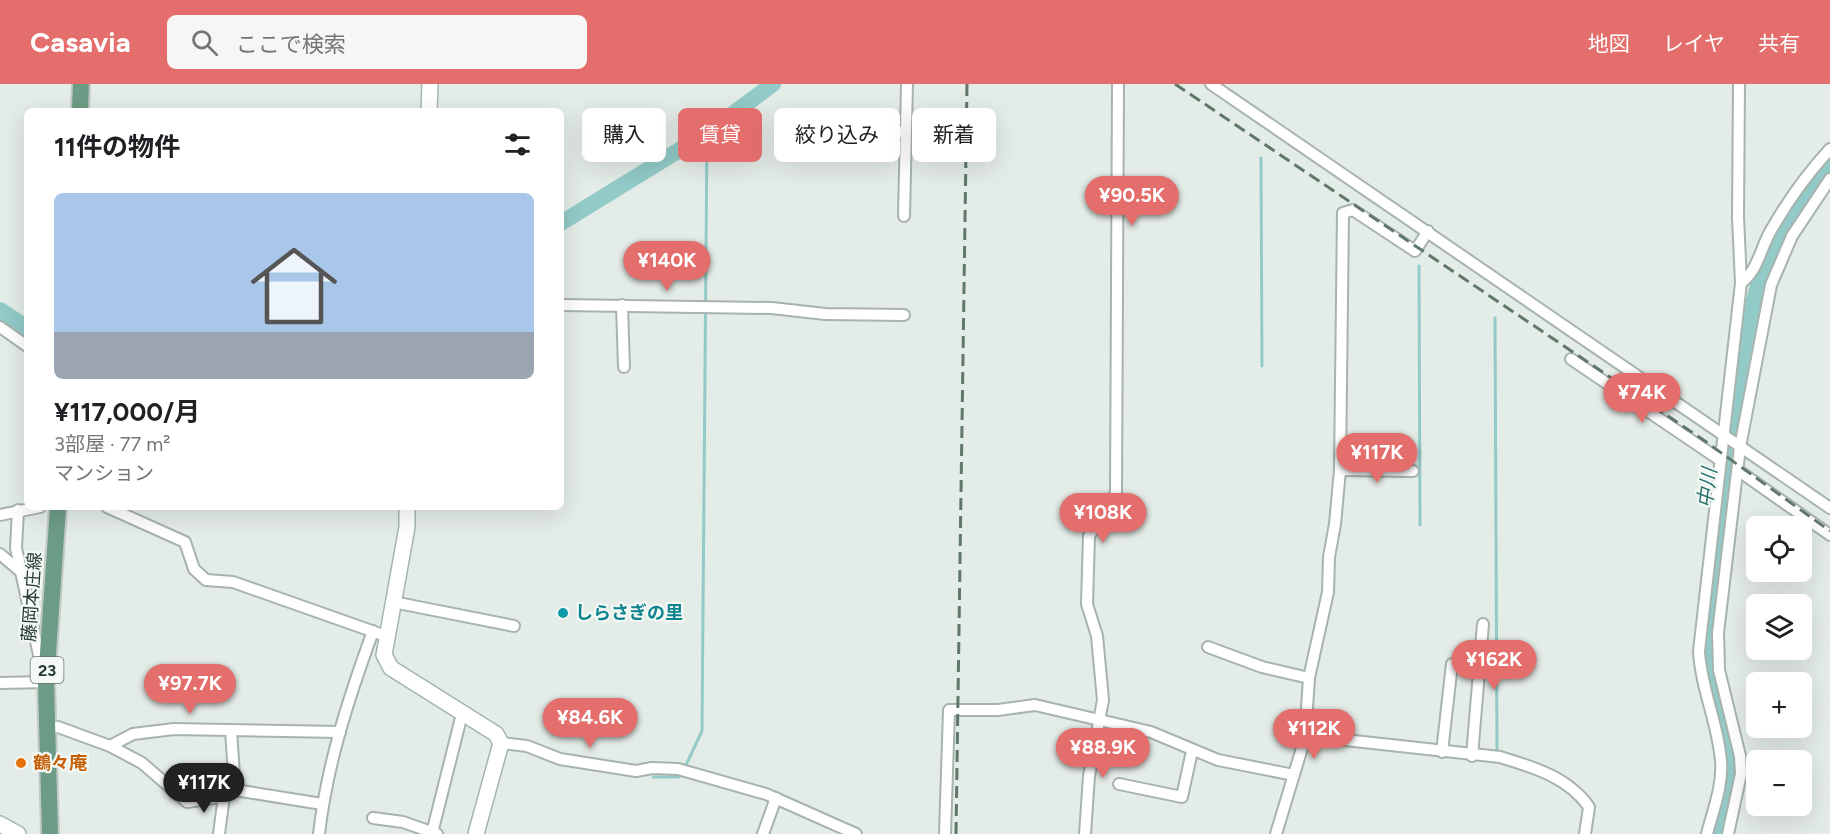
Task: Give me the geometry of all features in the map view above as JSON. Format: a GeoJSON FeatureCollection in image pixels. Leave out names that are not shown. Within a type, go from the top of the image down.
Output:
{"type":"FeatureCollection","features":[{"type":"Feature","properties":{"kind":"main road"},"geometry":{"type":"LineString","coordinates":[[80,108],[81,84]]}},
{"type":"Feature","properties":{"kind":"main road","name":"藤岡本庄線"},"geometry":{"type":"LineString","coordinates":[[50,834],[46,727],[47,675],[58,510]]}},
{"type":"Feature","properties":{"kind":"street"},"geometry":{"type":"LineString","coordinates":[[429,108],[430,84]]}},
{"type":"Feature","properties":{"kind":"street"},"geometry":{"type":"LineString","coordinates":[[904,216],[907,84]]}},
{"type":"Feature","properties":{"kind":"street"},"geometry":{"type":"LineString","coordinates":[[1085,834],[1089,776],[1103,700],[1096,636],[1087,604],[1089,536],[1116,492],[1118,84]]}},
{"type":"Feature","properties":{"kind":"street"},"geometry":{"type":"LineString","coordinates":[[1211,84],[1830,508]]}},
{"type":"Feature","properties":{"kind":"street"},"geometry":{"type":"LineString","coordinates":[[1707,834],[1719,790],[1721,764],[1718,738],[1700,670],[1699,651],[1741,283],[1738,217],[1739,84]]}},
{"type":"Feature","properties":{"kind":"street"},"geometry":{"type":"LineString","coordinates":[[900,132],[905,132]]}},
{"type":"Feature","properties":{"kind":"street"},"geometry":{"type":"LineString","coordinates":[[1741,283],[1751,275],[1769,234],[1788,203],[1830,149]]}},
{"type":"Feature","properties":{"kind":"street"},"geometry":{"type":"LineString","coordinates":[[1728,834],[1741,774],[1740,756],[1719,670],[1718,633],[1739,471],[1740,447],[1771,285],[1792,236],[1830,178]]}},
{"type":"Feature","properties":{"kind":"street"},"geometry":{"type":"LineString","coordinates":[[1276,834],[1305,738],[1309,678],[1328,592],[1329,557],[1335,524],[1340,470],[1342,213],[1353,210],[1415,252],[1428,231]]}},
{"type":"Feature","properties":{"kind":"street"},"geometry":{"type":"LineString","coordinates":[[564,305],[772,308],[825,314],[904,315]]}},
{"type":"Feature","properties":{"kind":"street"},"geometry":{"type":"LineString","coordinates":[[622,305],[624,367]]}},
{"type":"Feature","properties":{"kind":"street"},"geometry":{"type":"LineString","coordinates":[[0,327],[24,344]]}},
{"type":"Feature","properties":{"kind":"street"},"geometry":{"type":"LineString","coordinates":[[1572,359],[1720,460]]}},
{"type":"Feature","properties":{"kind":"street"},"geometry":{"type":"LineString","coordinates":[[1340,470],[1413,471]]}},
{"type":"Feature","properties":{"kind":"street"},"geometry":{"type":"LineString","coordinates":[[1739,471],[1830,535]]}},
{"type":"Feature","properties":{"kind":"street"},"geometry":{"type":"LineString","coordinates":[[0,515],[24,509]]}},
{"type":"Feature","properties":{"kind":"street"},"geometry":{"type":"LineString","coordinates":[[0,683],[47,675],[40,660],[20,571],[16,548],[18,510]]}},
{"type":"Feature","properties":{"kind":"street"},"geometry":{"type":"LineString","coordinates":[[114,510],[185,542],[194,569],[206,580],[233,582],[380,634]]}},
{"type":"Feature","properties":{"kind":"street"},"geometry":{"type":"LineString","coordinates":[[319,834],[322,804],[348,701],[393,602],[407,526],[407,510]]}},
{"type":"Feature","properties":{"kind":"street"},"geometry":{"type":"LineString","coordinates":[[0,554],[20,571]]}},
{"type":"Feature","properties":{"kind":"street"},"geometry":{"type":"LineString","coordinates":[[393,602],[514,626]]}},
{"type":"Feature","properties":{"kind":"street"},"geometry":{"type":"LineString","coordinates":[[1472,756],[1483,624]]}},
{"type":"Feature","properties":{"kind":"street"},"geometry":{"type":"LineString","coordinates":[[380,634],[384,655],[391,668],[496,734],[501,743],[476,834]]}},
{"type":"Feature","properties":{"kind":"street"},"geometry":{"type":"LineString","coordinates":[[1208,647],[1262,667],[1309,678]]}},
{"type":"Feature","properties":{"kind":"street"},"geometry":{"type":"LineString","coordinates":[[1442,752],[1452,664]]}},
{"type":"Feature","properties":{"kind":"street"},"geometry":{"type":"LineString","coordinates":[[945,834],[949,710],[998,710],[1035,705],[1151,732],[1218,760],[1294,775]]}},
{"type":"Feature","properties":{"kind":"street"},"geometry":{"type":"LineString","coordinates":[[373,818],[402,822],[434,833],[462,714]]}},
{"type":"Feature","properties":{"kind":"street"},"geometry":{"type":"LineString","coordinates":[[46,727],[58,727],[110,747],[142,764],[187,802],[224,796],[235,790],[322,804]]}},
{"type":"Feature","properties":{"kind":"street"},"geometry":{"type":"LineString","coordinates":[[110,747],[133,734],[174,729],[340,732]]}},
{"type":"Feature","properties":{"kind":"street"},"geometry":{"type":"LineString","coordinates":[[231,730],[235,790]]}},
{"type":"Feature","properties":{"kind":"street"},"geometry":{"type":"LineString","coordinates":[[1305,738],[1336,739],[1472,756],[1500,757],[1526,765],[1578,792],[1589,807],[1585,834]]}},
{"type":"Feature","properties":{"kind":"street"},"geometry":{"type":"LineString","coordinates":[[501,743],[528,746],[561,759],[636,771],[652,768],[678,769],[776,798],[856,834]]}},
{"type":"Feature","properties":{"kind":"street"},"geometry":{"type":"LineString","coordinates":[[1119,784],[1182,797],[1192,751]]}},
{"type":"Feature","properties":{"kind":"street"},"geometry":{"type":"LineString","coordinates":[[219,834],[224,796]]}},
{"type":"Feature","properties":{"kind":"street"},"geometry":{"type":"LineString","coordinates":[[763,834],[776,798]]}},
{"type":"Feature","properties":{"kind":"street"},"geometry":{"type":"LineString","coordinates":[[0,824],[18,834]]}},
{"type":"Feature","properties":{"kind":"waterway"},"geometry":{"type":"LineString","coordinates":[[564,221],[707,133],[773,84]]}},
{"type":"Feature","properties":{"kind":"waterway"},"geometry":{"type":"LineString","coordinates":[[1261,158],[1262,366]]}},
{"type":"Feature","properties":{"kind":"waterway"},"geometry":{"type":"LineString","coordinates":[[685,767],[702,731],[707,162]]}},
{"type":"Feature","properties":{"kind":"waterway","name":"中川"},"geometry":{"type":"LineString","coordinates":[[1718,834],[1727,789],[1731,746],[1711,676],[1709,640],[1727,463],[1739,375],[1757,289],[1768,262],[1804,199],[1830,164]]}},
{"type":"Feature","properties":{"kind":"waterway"},"geometry":{"type":"LineString","coordinates":[[1419,266],[1420,525]]}},
{"type":"Feature","properties":{"kind":"waterway"},"geometry":{"type":"LineString","coordinates":[[0,310],[24,326]]}},
{"type":"Feature","properties":{"kind":"waterway"},"geometry":{"type":"LineString","coordinates":[[1495,318],[1497,750]]}},
{"type":"Feature","properties":{"kind":"waterway"},"geometry":{"type":"LineString","coordinates":[[653,777],[679,777],[682,773]]}},
{"type":"Feature","properties":{"kind":"railway"},"geometry":{"type":"LineString","coordinates":[[956,834],[967,84]]}},
{"type":"Feature","properties":{"kind":"railway"},"geometry":{"type":"LineString","coordinates":[[1175,84],[1702,439],[1830,531]]}},
{"type":"Feature","properties":{"kind":"place","name":"しらさぎの里"},"geometry":{"type":"Point","coordinates":[563,613]}},
{"type":"Feature","properties":{"kind":"place","name":"鶴々庵"},"geometry":{"type":"Point","coordinates":[21,763]}}]}
